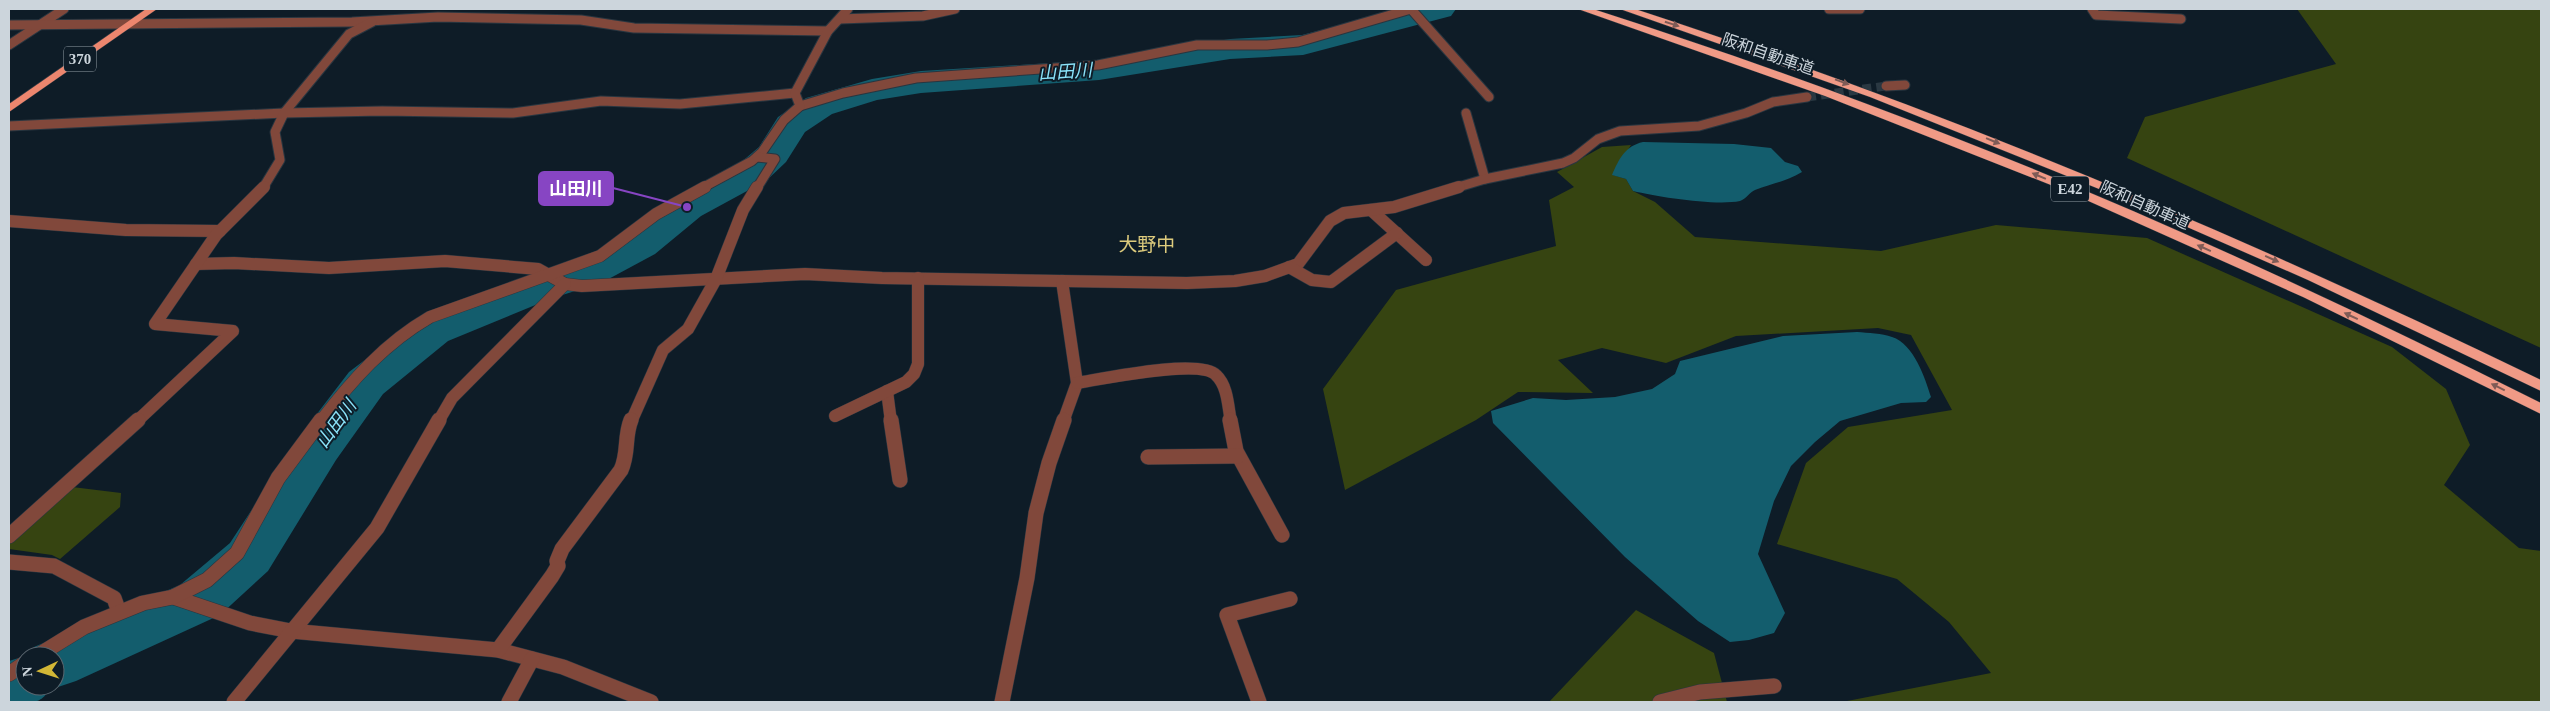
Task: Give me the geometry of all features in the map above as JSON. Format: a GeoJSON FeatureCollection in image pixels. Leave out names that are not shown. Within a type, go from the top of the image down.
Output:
{"type":"FeatureCollection","features":[{"type":"Feature","properties":{"kind":"highway","name":"370"},"geometry":{"type":"LineString","coordinates":[[9,109],[152,9]]}},
{"type":"Feature","properties":{"kind":"highway","name":"阪和自動車道"},"geometry":{"type":"LineString","coordinates":[[1583,9],[1844,98],[2028,172],[2267,277],[2541,409]]}},
{"type":"Feature","properties":{"kind":"highway","name":"阪和自動車道"},"geometry":{"type":"LineString","coordinates":[[1625,9],[1845,84],[2043,160],[2282,263],[2541,386]]}},
{"type":"Feature","properties":{"kind":"street"},"geometry":{"type":"LineString","coordinates":[[9,44],[64,9]]}},
{"type":"Feature","properties":{"kind":"street"},"geometry":{"type":"LineString","coordinates":[[9,536],[103,453],[233,331],[155,324],[220,231],[262,190],[280,160],[275,132],[284,112],[349,34],[381,17],[390,9]]}},
{"type":"Feature","properties":{"kind":"street"},"geometry":{"type":"LineString","coordinates":[[518,18],[529,9]]}},
{"type":"Feature","properties":{"kind":"street"},"geometry":{"type":"LineString","coordinates":[[800,106],[795,93],[828,31],[848,9]]}},
{"type":"Feature","properties":{"kind":"street"},"geometry":{"type":"LineString","coordinates":[[840,18],[922,16],[955,9]]}},
{"type":"Feature","properties":{"kind":"street"},"geometry":{"type":"LineString","coordinates":[[53,646],[84,627],[143,603],[173,596],[207,580],[237,553],[278,478],[340,397],[382,350],[404,332],[430,317],[600,256],[615,247],[656,214],[757,157],[784,120],[800,106],[843,93],[916,78],[1098,65],[1197,45],[1267,45],[1298,42],[1411,9],[1489,97]]}},
{"type":"Feature","properties":{"kind":"street"},"geometry":{"type":"LineString","coordinates":[[1829,9],[1860,9]]}},
{"type":"Feature","properties":{"kind":"street"},"geometry":{"type":"LineString","coordinates":[[2092,9],[2096,15],[2181,19]]}},
{"type":"Feature","properties":{"kind":"street"},"geometry":{"type":"LineString","coordinates":[[9,25],[352,22],[381,17],[518,18],[609,22],[634,28],[828,31]]}},
{"type":"Feature","properties":{"kind":"street"},"geometry":{"type":"LineString","coordinates":[[1886,86],[1904,85]]}},
{"type":"Feature","properties":{"kind":"street"},"geometry":{"type":"LineString","coordinates":[[9,126],[284,112],[513,113],[601,101],[680,104],[795,93]]}},
{"type":"Feature","properties":{"kind":"street"},"geometry":{"type":"LineString","coordinates":[[196,264],[234,263],[329,268],[445,261],[538,269],[565,284],[582,286],[805,274],[1062,281],[1188,283],[1235,281],[1266,276],[1298,264],[1330,221],[1344,213],[1371,210],[1430,198],[1485,179],[1563,163],[1574,158],[1598,139],[1620,131],[1699,126],[1746,114],[1773,102],[1807,97]]}},
{"type":"Feature","properties":{"kind":"street"},"geometry":{"type":"LineString","coordinates":[[1466,113],[1485,179]]}},
{"type":"Feature","properties":{"kind":"street"},"geometry":{"type":"LineString","coordinates":[[498,650],[552,576],[558,566],[557,561],[562,550],[622,470],[627,457],[627,430],[663,350],[688,329],[716,279],[743,210],[774,159],[757,157]]}},
{"type":"Feature","properties":{"kind":"street"},"geometry":{"type":"LineString","coordinates":[[1371,210],[1426,260]]}},
{"type":"Feature","properties":{"kind":"street"},"geometry":{"type":"LineString","coordinates":[[9,221],[117,229],[220,231]]}},
{"type":"Feature","properties":{"kind":"street"},"geometry":{"type":"LineString","coordinates":[[1289,267],[1312,280],[1332,282],[1397,234]]}},
{"type":"Feature","properties":{"kind":"street"},"geometry":{"type":"LineString","coordinates":[[835,416],[906,382],[914,374],[918,364],[918,278]]}},
{"type":"Feature","properties":{"kind":"street"},"geometry":{"type":"LineString","coordinates":[[1002,702],[1027,578],[1036,513],[1049,463],[1077,383],[1062,281]]}},
{"type":"Feature","properties":{"kind":"street"},"geometry":{"type":"LineString","coordinates":[[234,702],[377,528],[442,412],[452,398],[565,284]]}},
{"type":"Feature","properties":{"kind":"street"},"geometry":{"type":"LineString","coordinates":[[1077,383],[1177,370],[1211,370],[1221,378],[1224,386],[1238,456],[1282,535]]}},
{"type":"Feature","properties":{"kind":"street"},"geometry":{"type":"LineString","coordinates":[[887,391],[900,480]]}},
{"type":"Feature","properties":{"kind":"street"},"geometry":{"type":"LineString","coordinates":[[1148,457],[1238,456]]}},
{"type":"Feature","properties":{"kind":"street"},"geometry":{"type":"LineString","coordinates":[[9,562],[54,566],[114,598],[119,612]]}},
{"type":"Feature","properties":{"kind":"street"},"geometry":{"type":"LineString","coordinates":[[173,596],[250,622],[291,631],[498,650],[601,681],[650,702]]}},
{"type":"Feature","properties":{"kind":"street"},"geometry":{"type":"LineString","coordinates":[[1259,702],[1227,614],[1290,599]]}},
{"type":"Feature","properties":{"kind":"street"},"geometry":{"type":"LineString","coordinates":[[509,702],[532,659]]}},
{"type":"Feature","properties":{"kind":"street"},"geometry":{"type":"LineString","coordinates":[[1660,702],[1700,692],[1774,686]]}},
{"type":"Feature","properties":{"kind":"green space"},"geometry":{"type":"Polygon","coordinates":[[[2297,9],[2541,9],[2541,348],[2127,158],[2145,117],[2336,64],[2297,9]]]}},
{"type":"Feature","properties":{"kind":"green space"},"geometry":{"type":"Polygon","coordinates":[[[1631,145],[1613,175],[1626,179],[1633,191],[1655,202],[1695,237],[1881,251],[1996,225],[2147,238],[2392,347],[2446,389],[2470,445],[2444,485],[2519,548],[2541,551],[2541,702],[1842,702],[1991,673],[1949,622],[1897,579],[1777,544],[1806,463],[1848,427],[1952,410],[1911,335],[1878,328],[1736,336],[1666,363],[1602,348],[1558,360],[1593,393],[1518,392],[1476,420],[1345,490],[1323,389],[1396,290],[1556,246],[1549,200],[1574,187],[1557,172],[1602,147],[1631,145]]]}},
{"type":"Feature","properties":{"kind":"green space"},"geometry":{"type":"Polygon","coordinates":[[[72,487],[121,493],[120,507],[60,559],[52,555],[9,549],[9,540],[72,487]]]}},
{"type":"Feature","properties":{"kind":"green space"},"geometry":{"type":"Polygon","coordinates":[[[1636,610],[1714,653],[1727,702],[1549,702],[1636,610]]]}},
{"type":"Feature","properties":{"kind":"water"},"geometry":{"type":"Polygon","coordinates":[[[1643,142],[1734,144],[1771,148],[1785,162],[1798,166],[1802,172],[1755,190],[1740,201],[1702,202],[1633,191],[1626,179],[1612,175],[1623,154],[1643,142]]]}},
{"type":"Feature","properties":{"kind":"water"},"geometry":{"type":"Polygon","coordinates":[[[1857,332],[1888,336],[1900,341],[1907,347],[1918,362],[1931,397],[1926,402],[1901,403],[1840,421],[1791,466],[1774,501],[1758,554],[1785,613],[1774,633],[1749,640],[1730,642],[1698,621],[1625,557],[1493,423],[1491,411],[1533,398],[1566,400],[1615,397],[1652,389],[1675,374],[1680,361],[1783,336],[1857,332]]]}},
{"type":"Feature","properties":{"kind":"waterway","name":"山田川"},"geometry":{"type":"LineString","coordinates":[[65,660],[200,600],[249,557],[318,448],[366,383],[432,331],[535,290],[588,273],[640,245],[687,207],[753,172],[773,154],[791,125],[819,106],[872,90],[921,82],[1099,70],[1230,49],[1303,45],[1440,9]]}},
{"type":"Feature","properties":{"kind":"waterway","name":"山田川"},"geometry":{"type":"LineString","coordinates":[[9,691],[15,687]]}},
{"type":"Feature","properties":{"kind":"tunnel"},"geometry":{"type":"LineString","coordinates":[[1807,97],[1886,86]]}},
{"type":"Feature","properties":{"kind":"place","name":"山田川"},"geometry":{"type":"Point","coordinates":[687,207]}},
{"type":"Feature","properties":{"kind":"district","name":"大野中"},"geometry":{"type":"Point","coordinates":[1147,244]}}]}
